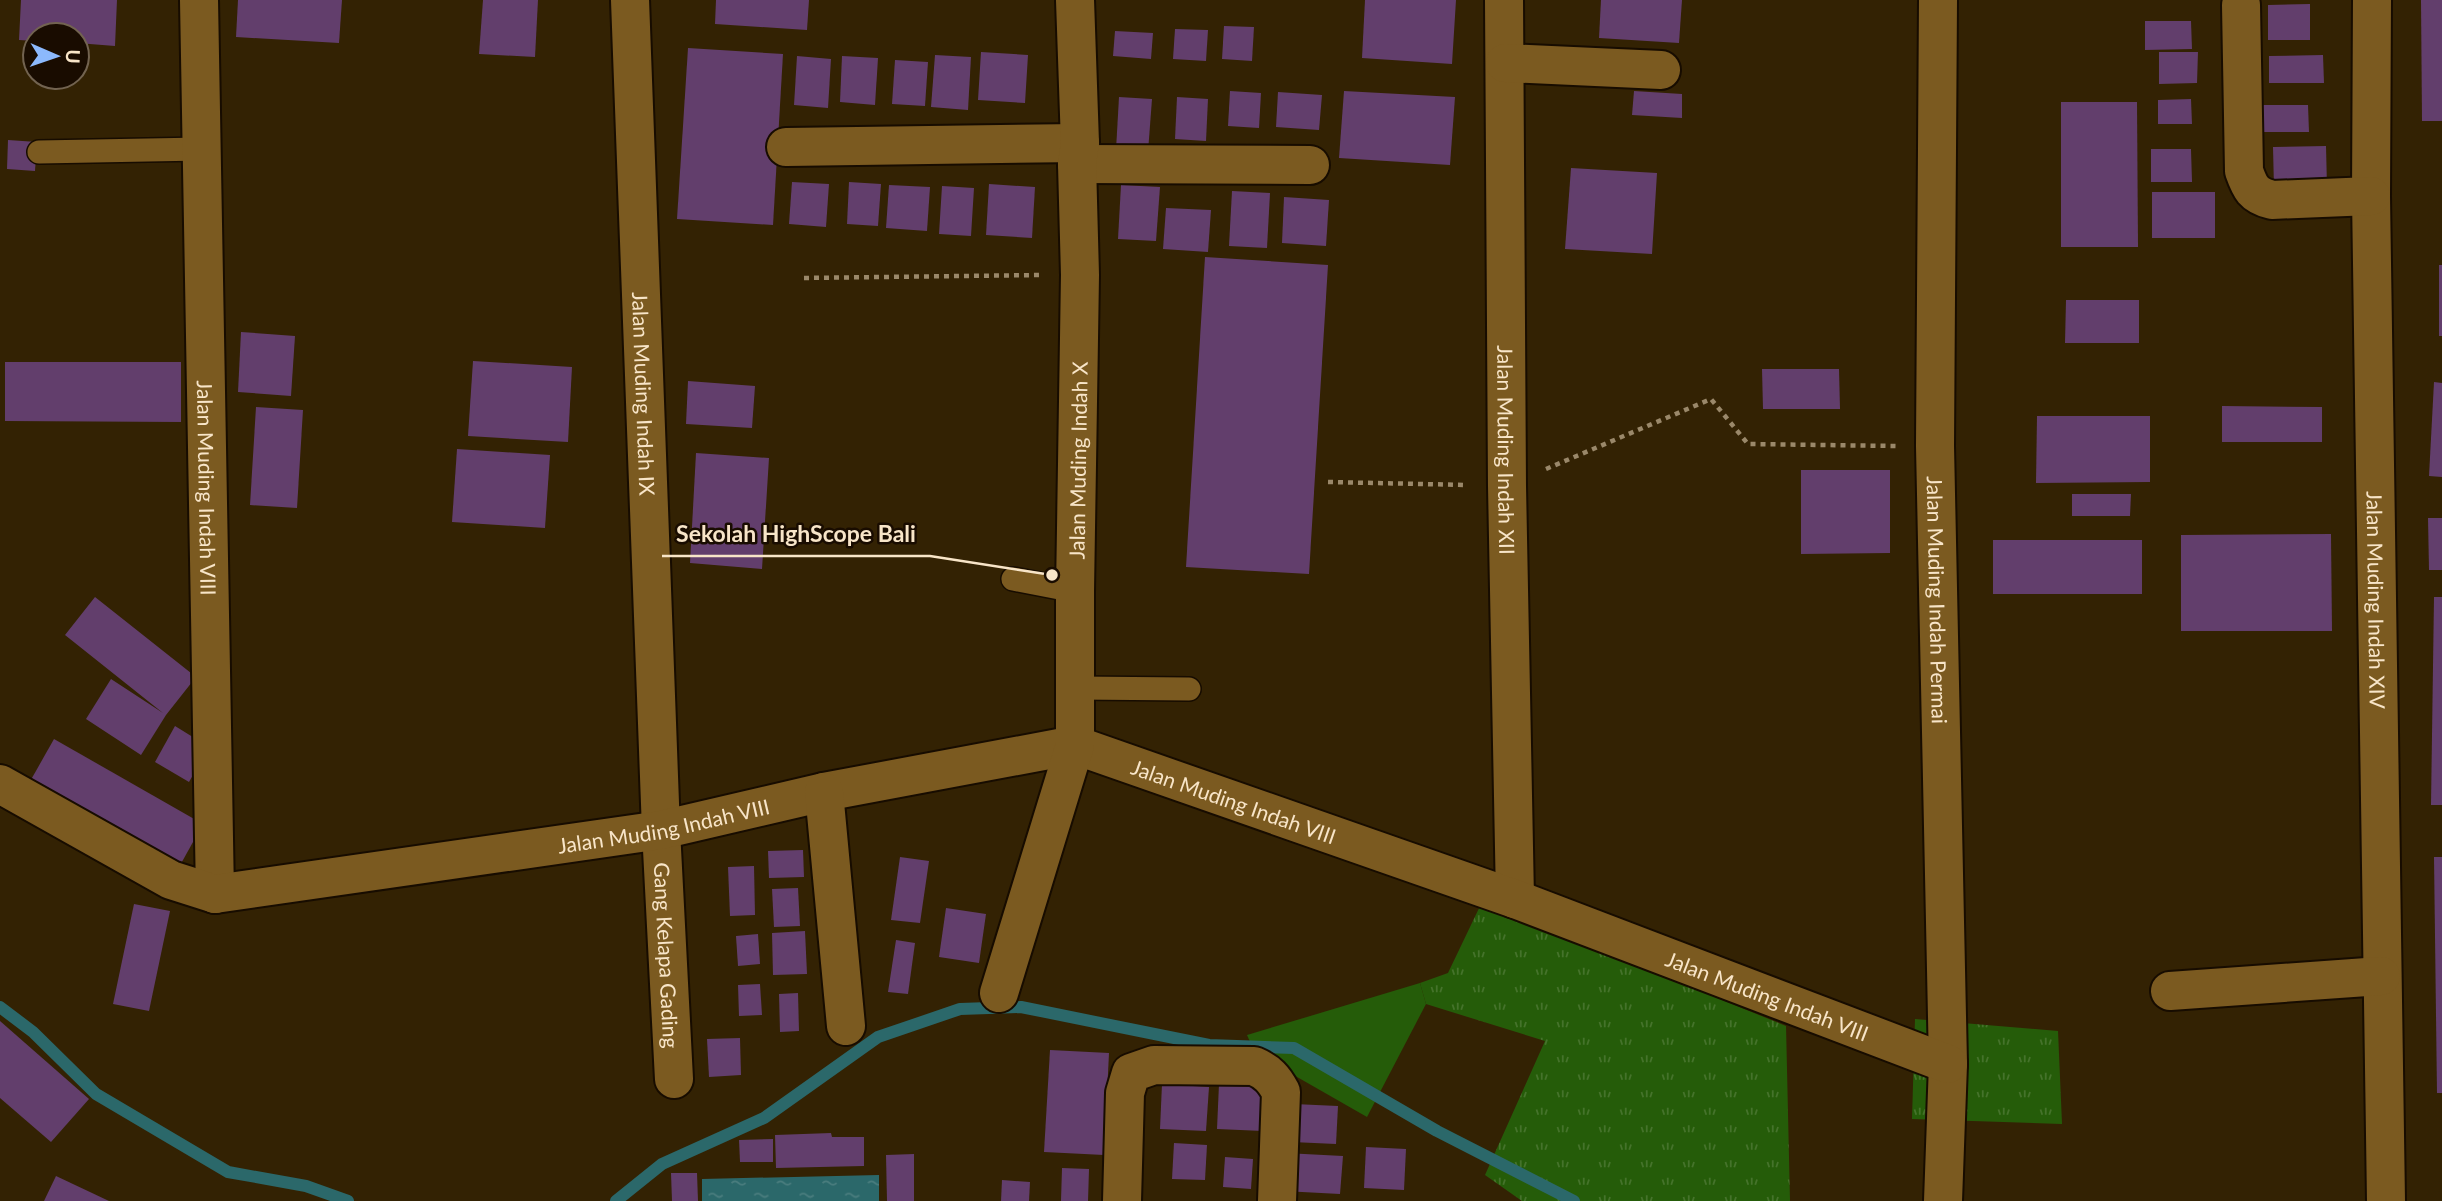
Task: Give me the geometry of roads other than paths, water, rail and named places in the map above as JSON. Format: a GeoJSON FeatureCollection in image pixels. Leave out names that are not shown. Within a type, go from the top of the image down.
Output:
{"type":"FeatureCollection","features":[{"type":"Feature","properties":{"kind":"street","name":"Jalan Muding Indah VIII"},"geometry":{"type":"LineString","coordinates":[[199,0],[215,894],[661,830],[824,792],[1075,745],[1515,899],[1948,1065]]}},
{"type":"Feature","properties":{"kind":"street","name":"Jalan Muding Indah IX"},"geometry":{"type":"LineString","coordinates":[[630,0],[661,830]]}},
{"type":"Feature","properties":{"kind":"street","name":"Jalan Muding Indah X"},"geometry":{"type":"LineString","coordinates":[[999,993],[1075,745],[1077,688],[1074,591],[1080,275],[1075,0]]}},
{"type":"Feature","properties":{"kind":"street","name":"Jalan Muding Indah XII"},"geometry":{"type":"LineString","coordinates":[[1504,0],[1507,486],[1515,899]]}},
{"type":"Feature","properties":{"kind":"street","name":"Jalan Muding Indah Permai"},"geometry":{"type":"LineString","coordinates":[[1938,0],[1935,446],[1948,1065],[1943,1201]]}},
{"type":"Feature","properties":{"kind":"street","name":"Jalan Muding Indah XIV"},"geometry":{"type":"LineString","coordinates":[[2372,0],[2371,196],[2386,1201]]}},
{"type":"Feature","properties":{"kind":"street"},"geometry":{"type":"LineString","coordinates":[[2241,5],[2244,171],[2250,190],[2272,200],[2371,196]]}},
{"type":"Feature","properties":{"kind":"street"},"geometry":{"type":"LineString","coordinates":[[1505,64],[1661,70]]}},
{"type":"Feature","properties":{"kind":"street"},"geometry":{"type":"LineString","coordinates":[[786,147],[1079,154],[1310,165]]}},
{"type":"Feature","properties":{"kind":"street"},"geometry":{"type":"LineString","coordinates":[[0,784],[171,880],[215,894]]}},
{"type":"Feature","properties":{"kind":"street"},"geometry":{"type":"LineString","coordinates":[[824,792],[846,1026]]}},
{"type":"Feature","properties":{"kind":"street","name":"Gang Kelapa Gading"},"geometry":{"type":"LineString","coordinates":[[661,830],[674,1079]]}},
{"type":"Feature","properties":{"kind":"street"},"geometry":{"type":"LineString","coordinates":[[2170,991],[2381,976]]}},
{"type":"Feature","properties":{"kind":"street"},"geometry":{"type":"LineString","coordinates":[[1122,1201],[1125,1093],[1131,1073],[1154,1065],[1254,1066],[1267,1072],[1281,1093],[1277,1201]]}},
{"type":"Feature","properties":{"kind":"lane"},"geometry":{"type":"LineString","coordinates":[[39,152],[202,149]]}},
{"type":"Feature","properties":{"kind":"lane"},"geometry":{"type":"LineString","coordinates":[[1013,579],[1074,591]]}},
{"type":"Feature","properties":{"kind":"lane"},"geometry":{"type":"LineString","coordinates":[[1077,688],[1189,689]]}},
{"type":"Feature","properties":{"kind":"water"},"geometry":{"type":"Polygon","coordinates":[[[879,1175],[879,1201],[702,1201],[702,1179],[879,1175]]]}},
{"type":"Feature","properties":{"kind":"waterway"},"geometry":{"type":"LineString","coordinates":[[0,1007],[33,1032],[96,1094],[228,1172],[306,1186],[348,1201]]}},
{"type":"Feature","properties":{"kind":"waterway"},"geometry":{"type":"LineString","coordinates":[[616,1201],[662,1164],[764,1118],[878,1037],[960,1009],[1021,1007],[1209,1045],[1294,1048],[1437,1131],[1574,1201]]}},
{"type":"Feature","properties":{"kind":"place","name":"Sekolah HighScope Bali"},"geometry":{"type":"Point","coordinates":[1052,575]}}]}
